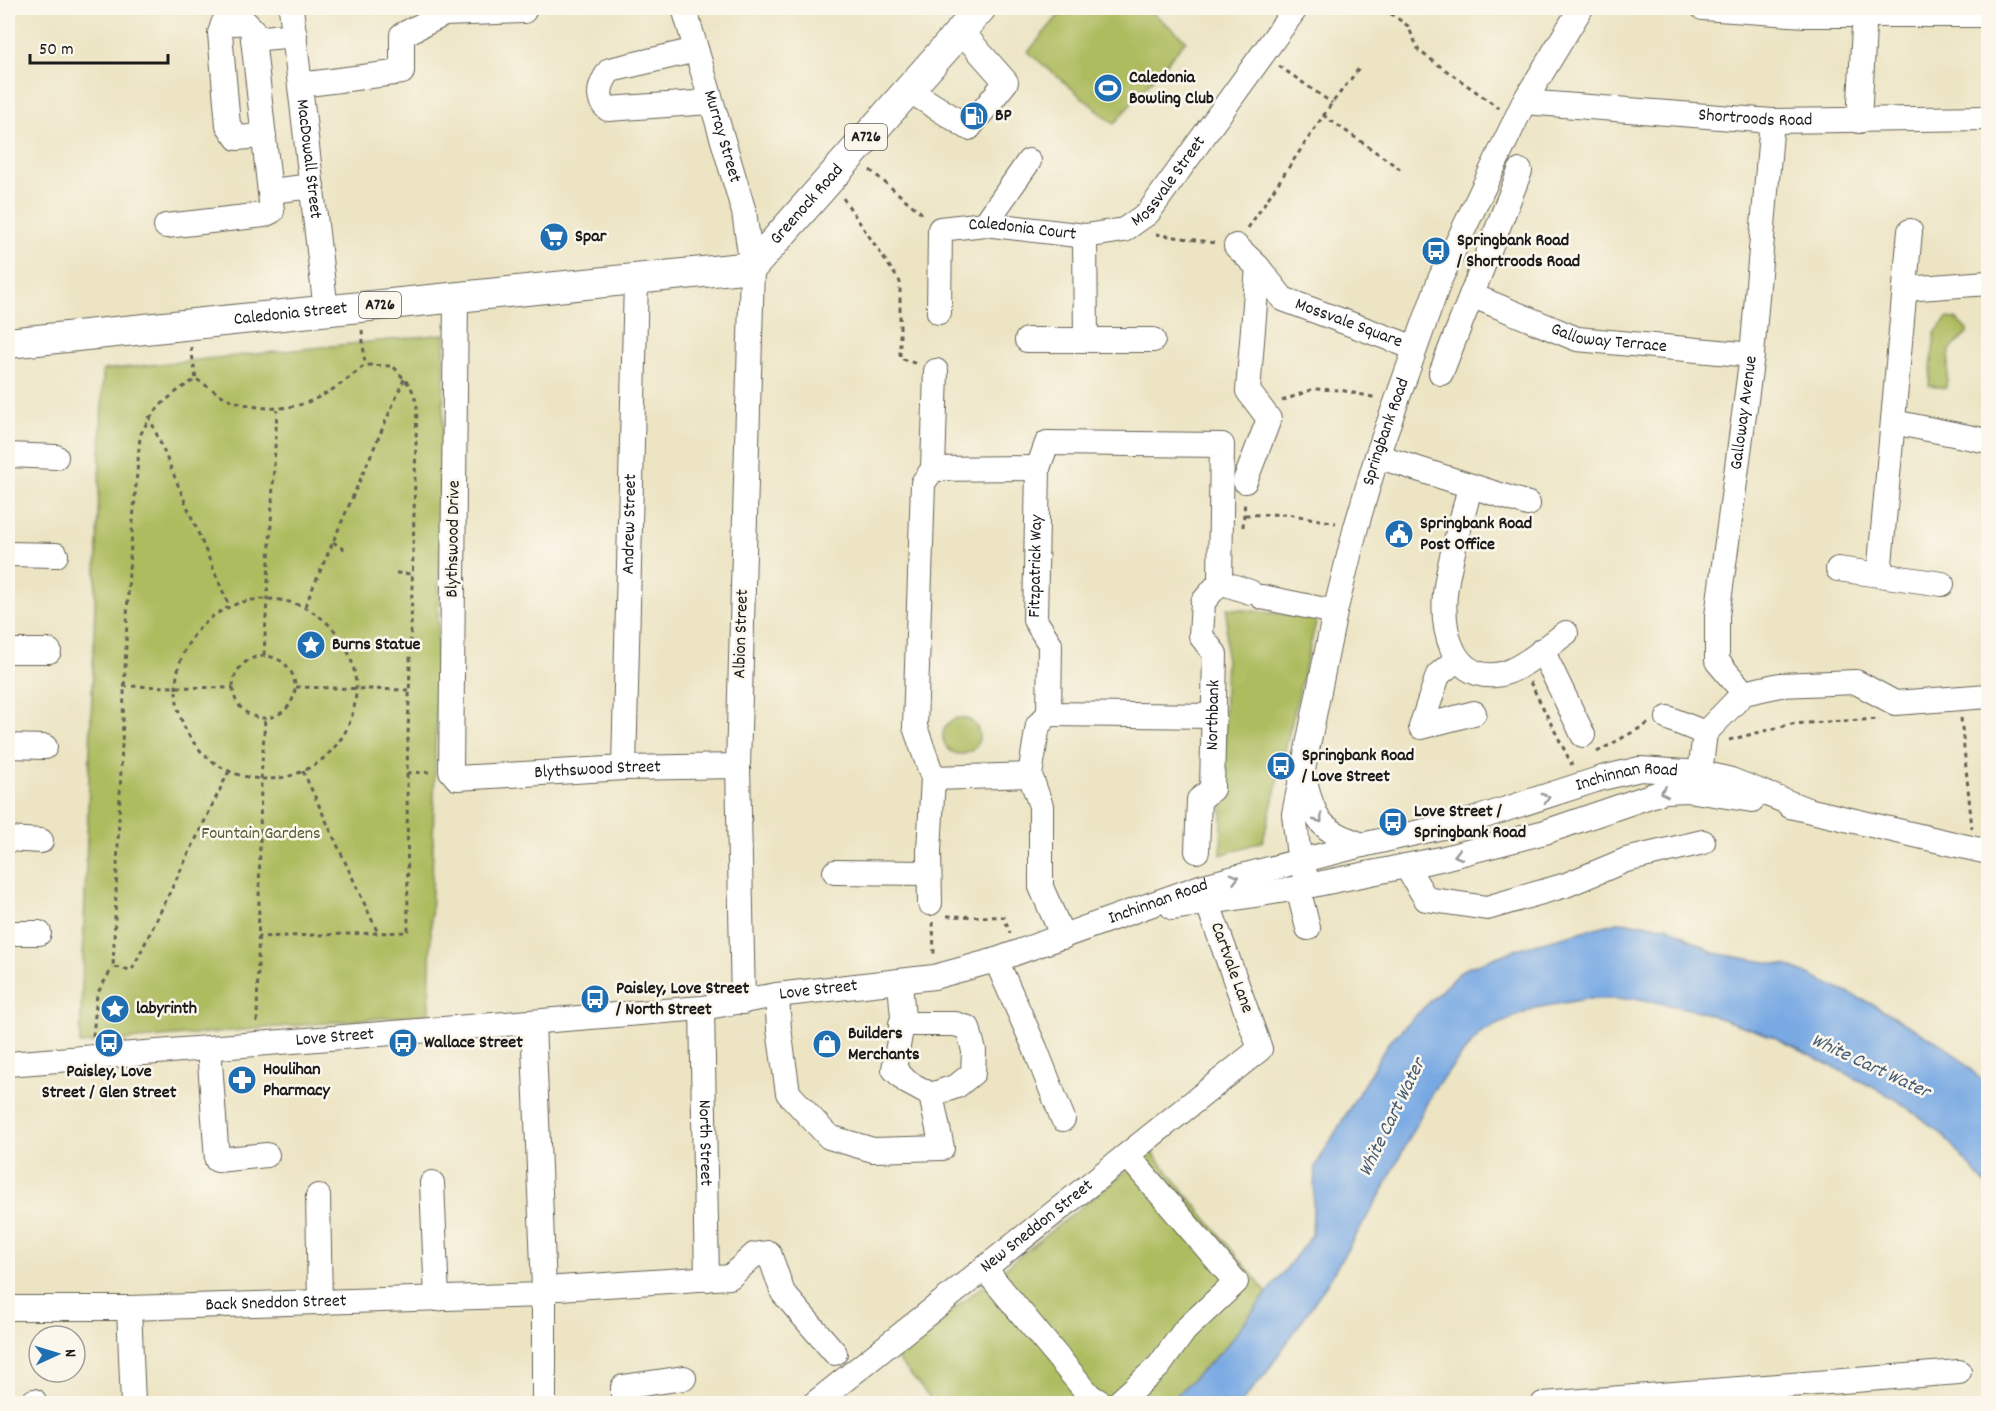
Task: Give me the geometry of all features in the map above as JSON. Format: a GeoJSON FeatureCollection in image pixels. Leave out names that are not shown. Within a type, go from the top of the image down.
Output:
{"type":"FeatureCollection","features":[{"type":"Feature","properties":{"kind":"main road","name":"Greenock Road"},"geometry":{"type":"LineString","coordinates":[[752,267],[981,8]]}},
{"type":"Feature","properties":{"kind":"main road","name":"Caledonia Street"},"geometry":{"type":"LineString","coordinates":[[8,343],[752,267]]}},
{"type":"Feature","properties":{"kind":"street","name":"MacDowall Street"},"geometry":{"type":"LineString","coordinates":[[291,8],[326,311]]}},
{"type":"Feature","properties":{"kind":"street","name":"Mossvale Street"},"geometry":{"type":"LineString","coordinates":[[1085,236],[1124,230],[1148,213],[1296,8]]}},
{"type":"Feature","properties":{"kind":"street","name":"Springbank Road"},"geometry":{"type":"LineString","coordinates":[[1308,927],[1302,861],[1294,814],[1335,612],[1356,527],[1377,456],[1440,279],[1520,111],[1581,8]]}},
{"type":"Feature","properties":{"kind":"street"},"geometry":{"type":"LineString","coordinates":[[1703,8],[1805,15],[1865,10],[1989,15]]}},
{"type":"Feature","properties":{"kind":"street","name":"Murray Street"},"geometry":{"type":"LineString","coordinates":[[686,9],[744,212],[752,267]]}},
{"type":"Feature","properties":{"kind":"street"},"geometry":{"type":"LineString","coordinates":[[1859,121],[1865,10]]}},
{"type":"Feature","properties":{"kind":"street"},"geometry":{"type":"LineString","coordinates":[[300,85],[402,72],[402,35],[444,14],[524,11]]}},
{"type":"Feature","properties":{"kind":"street"},"geometry":{"type":"LineString","coordinates":[[166,226],[264,215],[272,211],[271,191],[252,29],[245,22],[223,24],[220,33],[228,125],[237,138],[264,136]]}},
{"type":"Feature","properties":{"kind":"street"},"geometry":{"type":"LineString","coordinates":[[907,89],[969,128],[1006,82],[961,31]]}},
{"type":"Feature","properties":{"kind":"street"},"geometry":{"type":"LineString","coordinates":[[254,39],[295,35]]}},
{"type":"Feature","properties":{"kind":"street"},"geometry":{"type":"LineString","coordinates":[[696,50],[610,70],[600,86],[602,101],[609,109],[625,110],[711,102]]}},
{"type":"Feature","properties":{"kind":"street","name":"Shortroods Road"},"geometry":{"type":"LineString","coordinates":[[1520,111],[1772,121],[1989,118]]}},
{"type":"Feature","properties":{"kind":"street","name":"Galloway Avenue"},"geometry":{"type":"LineString","coordinates":[[1744,693],[1717,661],[1717,616],[1752,355],[1772,121]]}},
{"type":"Feature","properties":{"kind":"street"},"geometry":{"type":"LineString","coordinates":[[985,225],[1029,160]]}},
{"type":"Feature","properties":{"kind":"street"},"geometry":{"type":"LineString","coordinates":[[1441,373],[1520,171]]}},
{"type":"Feature","properties":{"kind":"street"},"geometry":{"type":"LineString","coordinates":[[271,191],[312,186]]}},
{"type":"Feature","properties":{"kind":"street","name":"Caledonia Court"},"geometry":{"type":"LineString","coordinates":[[940,229],[985,225],[1085,236],[1086,340]]}},
{"type":"Feature","properties":{"kind":"street"},"geometry":{"type":"LineString","coordinates":[[939,312],[940,229]]}},
{"type":"Feature","properties":{"kind":"street"},"geometry":{"type":"LineString","coordinates":[[1879,575],[1910,231]]}},
{"type":"Feature","properties":{"kind":"street","name":"Mossvale Square"},"geometry":{"type":"LineString","coordinates":[[1236,246],[1258,267],[1283,299],[1415,348]]}},
{"type":"Feature","properties":{"kind":"street","name":"Albion Street"},"geometry":{"type":"LineString","coordinates":[[743,1002],[738,766],[752,267]]}},
{"type":"Feature","properties":{"kind":"street"},"geometry":{"type":"LineString","coordinates":[[1245,481],[1269,419],[1248,391],[1258,267]]}},
{"type":"Feature","properties":{"kind":"street","name":"Andrew Street"},"geometry":{"type":"LineString","coordinates":[[624,768],[636,279]]}},
{"type":"Feature","properties":{"kind":"street"},"geometry":{"type":"LineString","coordinates":[[1905,289],[1989,283]]}},
{"type":"Feature","properties":{"kind":"street","name":"Galloway Terrace"},"geometry":{"type":"LineString","coordinates":[[1471,295],[1577,339],[1752,355]]}},
{"type":"Feature","properties":{"kind":"street","name":"Blythswood Drive"},"geometry":{"type":"LineString","coordinates":[[456,297],[451,771],[457,778]]}},
{"type":"Feature","properties":{"kind":"street"},"geometry":{"type":"LineString","coordinates":[[1027,340],[1154,340]]}},
{"type":"Feature","properties":{"kind":"street"},"geometry":{"type":"LineString","coordinates":[[932,909],[929,873],[933,777],[915,727],[923,483],[933,469],[936,371]]}},
{"type":"Feature","properties":{"kind":"street"},"geometry":{"type":"LineString","coordinates":[[1893,422],[1989,441]]}},
{"type":"Feature","properties":{"kind":"street"},"geometry":{"type":"LineString","coordinates":[[933,469],[1038,468],[1047,443],[1222,445],[1220,582],[1256,595],[1335,612]]}},
{"type":"Feature","properties":{"kind":"street"},"geometry":{"type":"LineString","coordinates":[[8,455],[56,457]]}},
{"type":"Feature","properties":{"kind":"street"},"geometry":{"type":"LineString","coordinates":[[1377,456],[1528,504]]}},
{"type":"Feature","properties":{"kind":"street","name":"Fitzpatrick Way"},"geometry":{"type":"LineString","coordinates":[[1038,468],[1035,620],[1050,644],[1049,714],[1038,725],[1030,775],[1041,806],[1041,886],[1063,937]]}},
{"type":"Feature","properties":{"kind":"street"},"geometry":{"type":"LineString","coordinates":[[1470,486],[1445,594],[1448,641],[1456,660],[1473,672],[1496,676],[1521,665],[1566,633]]}},
{"type":"Feature","properties":{"kind":"street"},"geometry":{"type":"LineString","coordinates":[[8,554],[56,555]]}},
{"type":"Feature","properties":{"kind":"street"},"geometry":{"type":"LineString","coordinates":[[1838,569],[1942,584]]}},
{"type":"Feature","properties":{"kind":"street","name":"Northbank"},"geometry":{"type":"LineString","coordinates":[[1197,851],[1199,800],[1212,789],[1214,717],[1215,654],[1201,636],[1203,602],[1220,582]]}},
{"type":"Feature","properties":{"kind":"street"},"geometry":{"type":"LineString","coordinates":[[1542,650],[1588,744]]}},
{"type":"Feature","properties":{"kind":"street"},"geometry":{"type":"LineString","coordinates":[[8,651],[49,651]]}},
{"type":"Feature","properties":{"kind":"street"},"geometry":{"type":"LineString","coordinates":[[1456,660],[1438,675],[1421,727],[1474,713]]}},
{"type":"Feature","properties":{"kind":"street"},"geometry":{"type":"LineString","coordinates":[[1698,782],[1703,740],[1744,693],[1780,685],[1856,682],[1895,703],[1989,696]]}},
{"type":"Feature","properties":{"kind":"street"},"geometry":{"type":"LineString","coordinates":[[1049,714],[1214,717]]}},
{"type":"Feature","properties":{"kind":"street"},"geometry":{"type":"LineString","coordinates":[[1668,718],[1703,740]]}},
{"type":"Feature","properties":{"kind":"street"},"geometry":{"type":"LineString","coordinates":[[8,746],[45,747]]}},
{"type":"Feature","properties":{"kind":"street","name":"Blythswood Street"},"geometry":{"type":"LineString","coordinates":[[457,778],[624,768],[738,766]]}},
{"type":"Feature","properties":{"kind":"street","name":"Inchinnan Road"},"geometry":{"type":"LineString","coordinates":[[1120,917],[1205,895],[1302,861],[1468,821],[1602,778],[1640,769],[1981,851]]}},
{"type":"Feature","properties":{"kind":"street"},"geometry":{"type":"LineString","coordinates":[[1303,771],[1316,818],[1338,836],[1362,845]]}},
{"type":"Feature","properties":{"kind":"street"},"geometry":{"type":"LineString","coordinates":[[933,777],[1030,775]]}},
{"type":"Feature","properties":{"kind":"street","name":"Inchinnan Road"},"geometry":{"type":"LineString","coordinates":[[1205,895],[1303,886],[1406,866],[1545,832],[1698,782]]}},
{"type":"Feature","properties":{"kind":"street"},"geometry":{"type":"LineString","coordinates":[[8,839],[41,841]]}},
{"type":"Feature","properties":{"kind":"street"},"geometry":{"type":"LineString","coordinates":[[1406,866],[1426,899],[1487,908],[1566,885],[1626,860],[1703,842]]}},
{"type":"Feature","properties":{"kind":"street"},"geometry":{"type":"LineString","coordinates":[[835,872],[929,873]]}},
{"type":"Feature","properties":{"kind":"street","name":"Cartvale Lane"},"geometry":{"type":"LineString","coordinates":[[1205,895],[1260,1049]]}},
{"type":"Feature","properties":{"kind":"street","name":"Love Street"},"geometry":{"type":"LineString","coordinates":[[8,1064],[702,1008],[777,995],[900,982],[934,977],[1006,956],[1120,917]]}},
{"type":"Feature","properties":{"kind":"street"},"geometry":{"type":"LineString","coordinates":[[8,933],[39,933]]}},
{"type":"Feature","properties":{"kind":"street"},"geometry":{"type":"LineString","coordinates":[[1006,956],[1035,1048],[1063,1119]]}},
{"type":"Feature","properties":{"kind":"street"},"geometry":{"type":"LineString","coordinates":[[900,982],[901,1024],[894,1069],[907,1082],[931,1095],[957,1086],[973,1073],[974,1051],[968,1028],[956,1024],[901,1024]]}},
{"type":"Feature","properties":{"kind":"street"},"geometry":{"type":"LineString","coordinates":[[777,995],[779,1029],[788,1093],[829,1137],[873,1150],[942,1148],[931,1095]]}},
{"type":"Feature","properties":{"kind":"street","name":"North Street"},"geometry":{"type":"LineString","coordinates":[[702,1008],[707,1279]]}},
{"type":"Feature","properties":{"kind":"street"},"geometry":{"type":"LineString","coordinates":[[533,1023],[544,1292],[544,1404]]}},
{"type":"Feature","properties":{"kind":"street"},"geometry":{"type":"LineString","coordinates":[[209,1048],[217,1160],[267,1155]]}},
{"type":"Feature","properties":{"kind":"street","name":"New Sneddon Street"},"geometry":{"type":"LineString","coordinates":[[814,1404],[1260,1049]]}},
{"type":"Feature","properties":{"kind":"street"},"geometry":{"type":"LineString","coordinates":[[1117,1404],[1159,1366],[1185,1330],[1236,1282],[1127,1155]]}},
{"type":"Feature","properties":{"kind":"street"},"geometry":{"type":"LineString","coordinates":[[432,1183],[437,1299]]}},
{"type":"Feature","properties":{"kind":"street"},"geometry":{"type":"LineString","coordinates":[[318,1196],[320,1303]]}},
{"type":"Feature","properties":{"kind":"street","name":"Back Sneddon Street"},"geometry":{"type":"LineString","coordinates":[[8,1308],[129,1308],[320,1303],[544,1292],[730,1277],[754,1255],[769,1253],[783,1293],[835,1353]]}},
{"type":"Feature","properties":{"kind":"street"},"geometry":{"type":"LineString","coordinates":[[984,1268],[1090,1396],[1103,1404]]}},
{"type":"Feature","properties":{"kind":"street"},"geometry":{"type":"LineString","coordinates":[[129,1308],[133,1404]]}},
{"type":"Feature","properties":{"kind":"street"},"geometry":{"type":"LineString","coordinates":[[1543,1404],[1959,1372]]}},
{"type":"Feature","properties":{"kind":"street"},"geometry":{"type":"LineString","coordinates":[[623,1404],[623,1387],[684,1378]]}},
{"type":"Feature","properties":{"kind":"path"},"geometry":{"type":"LineString","coordinates":[[1383,8],[1408,26],[1419,51],[1520,111]]}},
{"type":"Feature","properties":{"kind":"path"},"geometry":{"type":"LineString","coordinates":[[1262,54],[1332,103]]}},
{"type":"Feature","properties":{"kind":"path"},"geometry":{"type":"LineString","coordinates":[[1124,230],[1236,246],[1332,103],[1361,66]]}},
{"type":"Feature","properties":{"kind":"path"},"geometry":{"type":"LineString","coordinates":[[1323,116],[1403,171]]}},
{"type":"Feature","properties":{"kind":"path"},"geometry":{"type":"LineString","coordinates":[[851,155],[940,229]]}},
{"type":"Feature","properties":{"kind":"path"},"geometry":{"type":"LineString","coordinates":[[831,179],[900,282],[900,358],[936,371]]}},
{"type":"Feature","properties":{"kind":"path"},"geometry":{"type":"LineString","coordinates":[[359,307],[365,365]]}},
{"type":"Feature","properties":{"kind":"path"},"geometry":{"type":"LineString","coordinates":[[188,325],[196,379]]}},
{"type":"Feature","properties":{"kind":"path"},"geometry":{"type":"LineString","coordinates":[[196,379],[236,402],[277,410],[313,401],[340,386],[365,365],[393,366],[405,377],[417,404],[409,690],[408,932],[258,937]]}},
{"type":"Feature","properties":{"kind":"path"},"geometry":{"type":"LineString","coordinates":[[305,606],[405,377]]}},
{"type":"Feature","properties":{"kind":"path"},"geometry":{"type":"LineString","coordinates":[[91,1058],[97,994],[113,967],[123,686],[129,570],[140,436],[149,416],[176,392],[196,379]]}},
{"type":"Feature","properties":{"kind":"path"},"geometry":{"type":"LineString","coordinates":[[1262,409],[1313,389],[1340,390],[1397,402]]}},
{"type":"Feature","properties":{"kind":"path"},"geometry":{"type":"LineString","coordinates":[[264,655],[265,598],[277,410]]}},
{"type":"Feature","properties":{"kind":"path"},"geometry":{"type":"LineString","coordinates":[[149,416],[229,606]]}},
{"type":"Feature","properties":{"kind":"path"},"geometry":{"type":"LineString","coordinates":[[1245,515],[1288,514],[1356,527]]}},
{"type":"Feature","properties":{"kind":"path"},"geometry":{"type":"LineString","coordinates":[[333,542],[347,551]]}},
{"type":"Feature","properties":{"kind":"path"},"geometry":{"type":"LineString","coordinates":[[396,573],[413,574]]}},
{"type":"Feature","properties":{"kind":"path"},"geometry":{"type":"LineString","coordinates":[[265,598],[288,600],[305,606],[319,615],[342,639],[355,670],[357,689],[353,713],[343,737],[319,763],[280,778],[261,779],[229,771],[214,763],[190,738],[177,707],[176,687],[182,656],[190,640],[214,615],[229,606],[265,598]]}},
{"type":"Feature","properties":{"kind":"path"},"geometry":{"type":"LineString","coordinates":[[264,655],[281,660],[289,667],[296,687],[291,704],[285,712],[265,720],[249,715],[241,709],[232,688],[237,672],[243,664],[264,655]]}},
{"type":"Feature","properties":{"kind":"path"},"geometry":{"type":"LineString","coordinates":[[1521,665],[1574,765],[1542,799]]}},
{"type":"Feature","properties":{"kind":"path"},"geometry":{"type":"LineString","coordinates":[[123,686],[232,688]]}},
{"type":"Feature","properties":{"kind":"path"},"geometry":{"type":"LineString","coordinates":[[296,687],[409,690]]}},
{"type":"Feature","properties":{"kind":"path"},"geometry":{"type":"LineString","coordinates":[[1959,698],[1981,851]]}},
{"type":"Feature","properties":{"kind":"path"},"geometry":{"type":"LineString","coordinates":[[1703,740],[1792,724],[1880,719],[1904,702]]}},
{"type":"Feature","properties":{"kind":"path"},"geometry":{"type":"LineString","coordinates":[[1588,744],[1652,721],[1668,718]]}},
{"type":"Feature","properties":{"kind":"path"},"geometry":{"type":"LineString","coordinates":[[256,1045],[261,779],[265,720]]}},
{"type":"Feature","properties":{"kind":"path"},"geometry":{"type":"LineString","coordinates":[[113,967],[132,970],[229,771]]}},
{"type":"Feature","properties":{"kind":"path"},"geometry":{"type":"LineString","coordinates":[[303,771],[378,933]]}},
{"type":"Feature","properties":{"kind":"path"},"geometry":{"type":"LineString","coordinates":[[934,977],[932,909],[1004,917],[1006,956]]}},
{"type":"Feature","properties":{"kind":"green space","name":"Caledonia Bowling Club"},"geometry":{"type":"Polygon","coordinates":[[[1065,8],[1147,8],[1186,40],[1114,124],[1028,52],[1065,8]]]}},
{"type":"Feature","properties":{"kind":"green space"},"geometry":{"type":"Polygon","coordinates":[[[1947,318],[1956,319],[1967,330],[1967,334],[1950,350],[1946,388],[1929,386],[1935,333],[1947,318]]]}},
{"type":"Feature","properties":{"kind":"green space","name":"Fountain Gardens"},"geometry":{"type":"Polygon","coordinates":[[[445,334],[429,1014],[80,1044],[103,370],[445,334]]]}},
{"type":"Feature","properties":{"kind":"green space"},"geometry":{"type":"Polygon","coordinates":[[[1227,608],[1317,618],[1263,841],[1221,855],[1227,608]]]}},
{"type":"Feature","properties":{"kind":"green space"},"geometry":{"type":"Polygon","coordinates":[[[961,718],[974,723],[979,736],[974,749],[961,754],[948,749],[943,736],[948,723],[961,718]]]}},
{"type":"Feature","properties":{"kind":"green space"},"geometry":{"type":"Polygon","coordinates":[[[1151,1151],[1267,1293],[1224,1349],[1168,1403],[934,1403],[895,1356],[1151,1151]]]}},
{"type":"Feature","properties":{"kind":"water","name":"White Cart Water"},"geometry":{"type":"Polygon","coordinates":[[[1618,922],[1667,926],[1714,953],[1789,966],[1874,1005],[1948,1048],[1988,1086],[1988,1187],[1942,1134],[1894,1098],[1774,1037],[1699,1011],[1640,999],[1586,999],[1535,1008],[1481,1032],[1434,1089],[1382,1192],[1326,1285],[1267,1372],[1241,1403],[1168,1403],[1224,1349],[1312,1235],[1315,1167],[1388,1043],[1462,970],[1520,948],[1618,922]]]}},
{"type":"Feature","properties":{"kind":"place","name":"Caledonia Bowling Club"},"geometry":{"type":"Point","coordinates":[1108,88]}},
{"type":"Feature","properties":{"kind":"place","name":"BP"},"geometry":{"type":"Point","coordinates":[974,116]}},
{"type":"Feature","properties":{"kind":"place","name":"Spar"},"geometry":{"type":"Point","coordinates":[554,237]}},
{"type":"Feature","properties":{"kind":"place","name":"Springbank Road / Shortroods Road"},"geometry":{"type":"Point","coordinates":[1436,251]}},
{"type":"Feature","properties":{"kind":"place","name":"Springbank Road Post Office"},"geometry":{"type":"Point","coordinates":[1399,534]}},
{"type":"Feature","properties":{"kind":"place","name":"Burns Statue"},"geometry":{"type":"Point","coordinates":[311,645]}},
{"type":"Feature","properties":{"kind":"place","name":"Springbank Road / Love Street"},"geometry":{"type":"Point","coordinates":[1281,766]}},
{"type":"Feature","properties":{"kind":"place","name":"Love Street / Springbank Road"},"geometry":{"type":"Point","coordinates":[1393,822]}},
{"type":"Feature","properties":{"kind":"place","name":"Paisley, Love Street / North Street"},"geometry":{"type":"Point","coordinates":[595,999]}},
{"type":"Feature","properties":{"kind":"place","name":"labyrinth"},"geometry":{"type":"Point","coordinates":[115,1009]}},
{"type":"Feature","properties":{"kind":"place","name":"Paisley, Love Street / Glen Street"},"geometry":{"type":"Point","coordinates":[109,1043]}},
{"type":"Feature","properties":{"kind":"place","name":"Wallace Street"},"geometry":{"type":"Point","coordinates":[403,1043]}},
{"type":"Feature","properties":{"kind":"place","name":"Builders Merchants"},"geometry":{"type":"Point","coordinates":[827,1044]}},
{"type":"Feature","properties":{"kind":"place","name":"Houlihan Pharmacy"},"geometry":{"type":"Point","coordinates":[242,1080]}}]}
